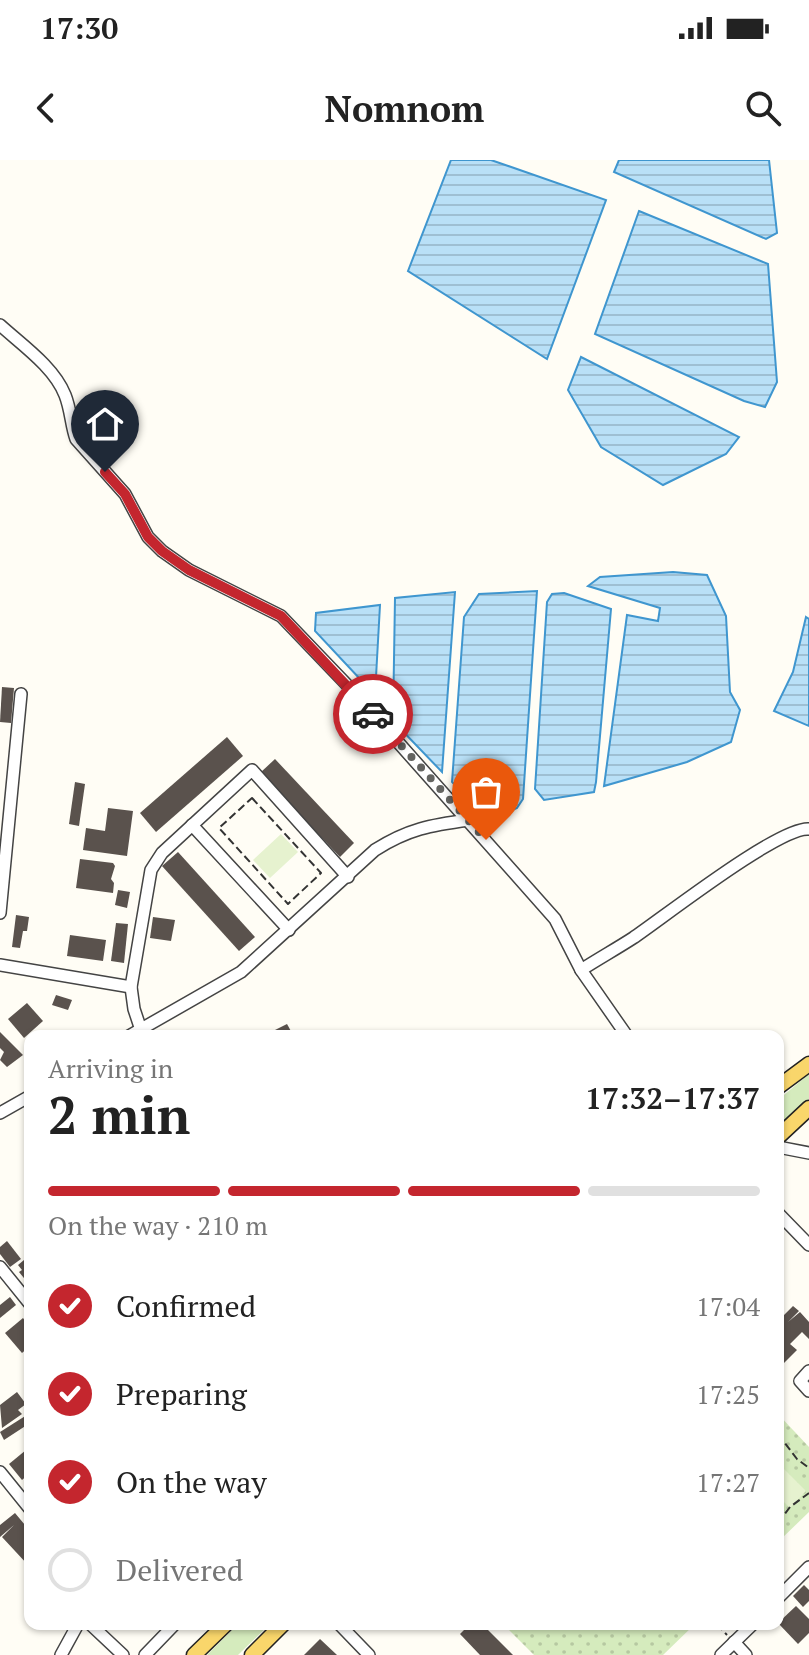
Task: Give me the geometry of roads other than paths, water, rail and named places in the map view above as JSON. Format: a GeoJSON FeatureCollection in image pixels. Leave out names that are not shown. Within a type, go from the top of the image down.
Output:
{"type":"FeatureCollection","features":[{"type":"Feature","properties":{"kind":"main road"},"geometry":{"type":"LineString","coordinates":[[784,1083],[809,1064]]}},
{"type":"Feature","properties":{"kind":"main road"},"geometry":{"type":"LineString","coordinates":[[784,1131],[809,1108]]}},
{"type":"Feature","properties":{"kind":"main road"},"geometry":{"type":"LineString","coordinates":[[194,1655],[220,1630]]}},
{"type":"Feature","properties":{"kind":"main road"},"geometry":{"type":"LineString","coordinates":[[252,1655],[277,1630]]}},
{"type":"Feature","properties":{"kind":"street"},"geometry":{"type":"LineString","coordinates":[[0,325],[58,379],[71,413],[76,439],[125,494],[148,537],[189,570],[281,616],[469,820],[555,919],[581,970],[623,1030]]}},
{"type":"Feature","properties":{"kind":"street"},"geometry":{"type":"LineString","coordinates":[[0,913],[21,694]]}},
{"type":"Feature","properties":{"kind":"street"},"geometry":{"type":"LineString","coordinates":[[136,1030],[131,987],[151,870],[162,853],[252,770],[348,877]]}},
{"type":"Feature","properties":{"kind":"street"},"geometry":{"type":"LineString","coordinates":[[144,1030],[241,972],[375,850],[417,828],[469,820]]}},
{"type":"Feature","properties":{"kind":"street"},"geometry":{"type":"LineString","coordinates":[[192,825],[289,930]]}},
{"type":"Feature","properties":{"kind":"street"},"geometry":{"type":"LineString","coordinates":[[581,970],[633,938],[742,861],[794,831],[809,829]]}},
{"type":"Feature","properties":{"kind":"street"},"geometry":{"type":"LineString","coordinates":[[0,965],[131,987]]}},
{"type":"Feature","properties":{"kind":"street"},"geometry":{"type":"LineString","coordinates":[[0,1113],[24,1099]]}},
{"type":"Feature","properties":{"kind":"street"},"geometry":{"type":"LineString","coordinates":[[784,1148],[809,1153]]}},
{"type":"Feature","properties":{"kind":"street"},"geometry":{"type":"LineString","coordinates":[[784,1219],[809,1245]]}},
{"type":"Feature","properties":{"kind":"street"},"geometry":{"type":"LineString","coordinates":[[0,1267],[24,1297]]}},
{"type":"Feature","properties":{"kind":"street"},"geometry":{"type":"LineString","coordinates":[[809,1371],[800,1381],[809,1391]]}},
{"type":"Feature","properties":{"kind":"street"},"geometry":{"type":"LineString","coordinates":[[0,1472],[24,1502]]}},
{"type":"Feature","properties":{"kind":"street"},"geometry":{"type":"LineString","coordinates":[[784,1592],[809,1567]]}},
{"type":"Feature","properties":{"kind":"street"},"geometry":{"type":"LineString","coordinates":[[61,1655],[75,1630]]}},
{"type":"Feature","properties":{"kind":"street"},"geometry":{"type":"LineString","coordinates":[[96,1630],[123,1655]]}},
{"type":"Feature","properties":{"kind":"street"},"geometry":{"type":"LineString","coordinates":[[145,1655],[169,1630]]}},
{"type":"Feature","properties":{"kind":"street"},"geometry":{"type":"LineString","coordinates":[[344,1630],[366,1654]]}},
{"type":"Feature","properties":{"kind":"street"},"geometry":{"type":"LineString","coordinates":[[721,1655],[747,1630]]}},
{"type":"Feature","properties":{"kind":"street"},"geometry":{"type":"LineString","coordinates":[[734,1642],[746,1655]]}},
{"type":"Feature","properties":{"kind":"water"},"geometry":{"type":"Polygon","coordinates":[[[451,160],[491,160],[606,200],[547,359],[408,271],[451,160]]]}},
{"type":"Feature","properties":{"kind":"water"},"geometry":{"type":"Polygon","coordinates":[[[619,160],[769,160],[777,233],[766,239],[614,172],[619,160]]]}},
{"type":"Feature","properties":{"kind":"water"},"geometry":{"type":"Polygon","coordinates":[[[639,211],[768,264],[777,382],[765,407],[744,401],[595,334],[639,211]]]}},
{"type":"Feature","properties":{"kind":"water"},"geometry":{"type":"Polygon","coordinates":[[[581,357],[739,437],[726,454],[663,485],[601,447],[568,390],[581,357]]]}},
{"type":"Feature","properties":{"kind":"water"},"geometry":{"type":"Polygon","coordinates":[[[673,572],[707,575],[726,616],[730,692],[740,710],[731,742],[687,762],[604,786],[627,615],[658,621],[660,608],[588,586],[600,577],[673,572]]]}},
{"type":"Feature","properties":{"kind":"water"},"geometry":{"type":"Polygon","coordinates":[[[537,591],[523,799],[517,808],[488,821],[452,782],[464,617],[479,594],[537,591]]]}},
{"type":"Feature","properties":{"kind":"water"},"geometry":{"type":"Polygon","coordinates":[[[455,592],[442,772],[393,721],[395,598],[455,592]]]}},
{"type":"Feature","properties":{"kind":"water"},"geometry":{"type":"Polygon","coordinates":[[[564,593],[611,609],[596,782],[594,792],[544,800],[535,789],[547,602],[552,594],[564,593]]]}},
{"type":"Feature","properties":{"kind":"water"},"geometry":{"type":"Polygon","coordinates":[[[380,605],[375,695],[315,631],[316,613],[380,605]]]}},
{"type":"Feature","properties":{"kind":"water"},"geometry":{"type":"Polygon","coordinates":[[[806,617],[809,619],[809,726],[774,711],[793,672],[806,617]]]}}]}
